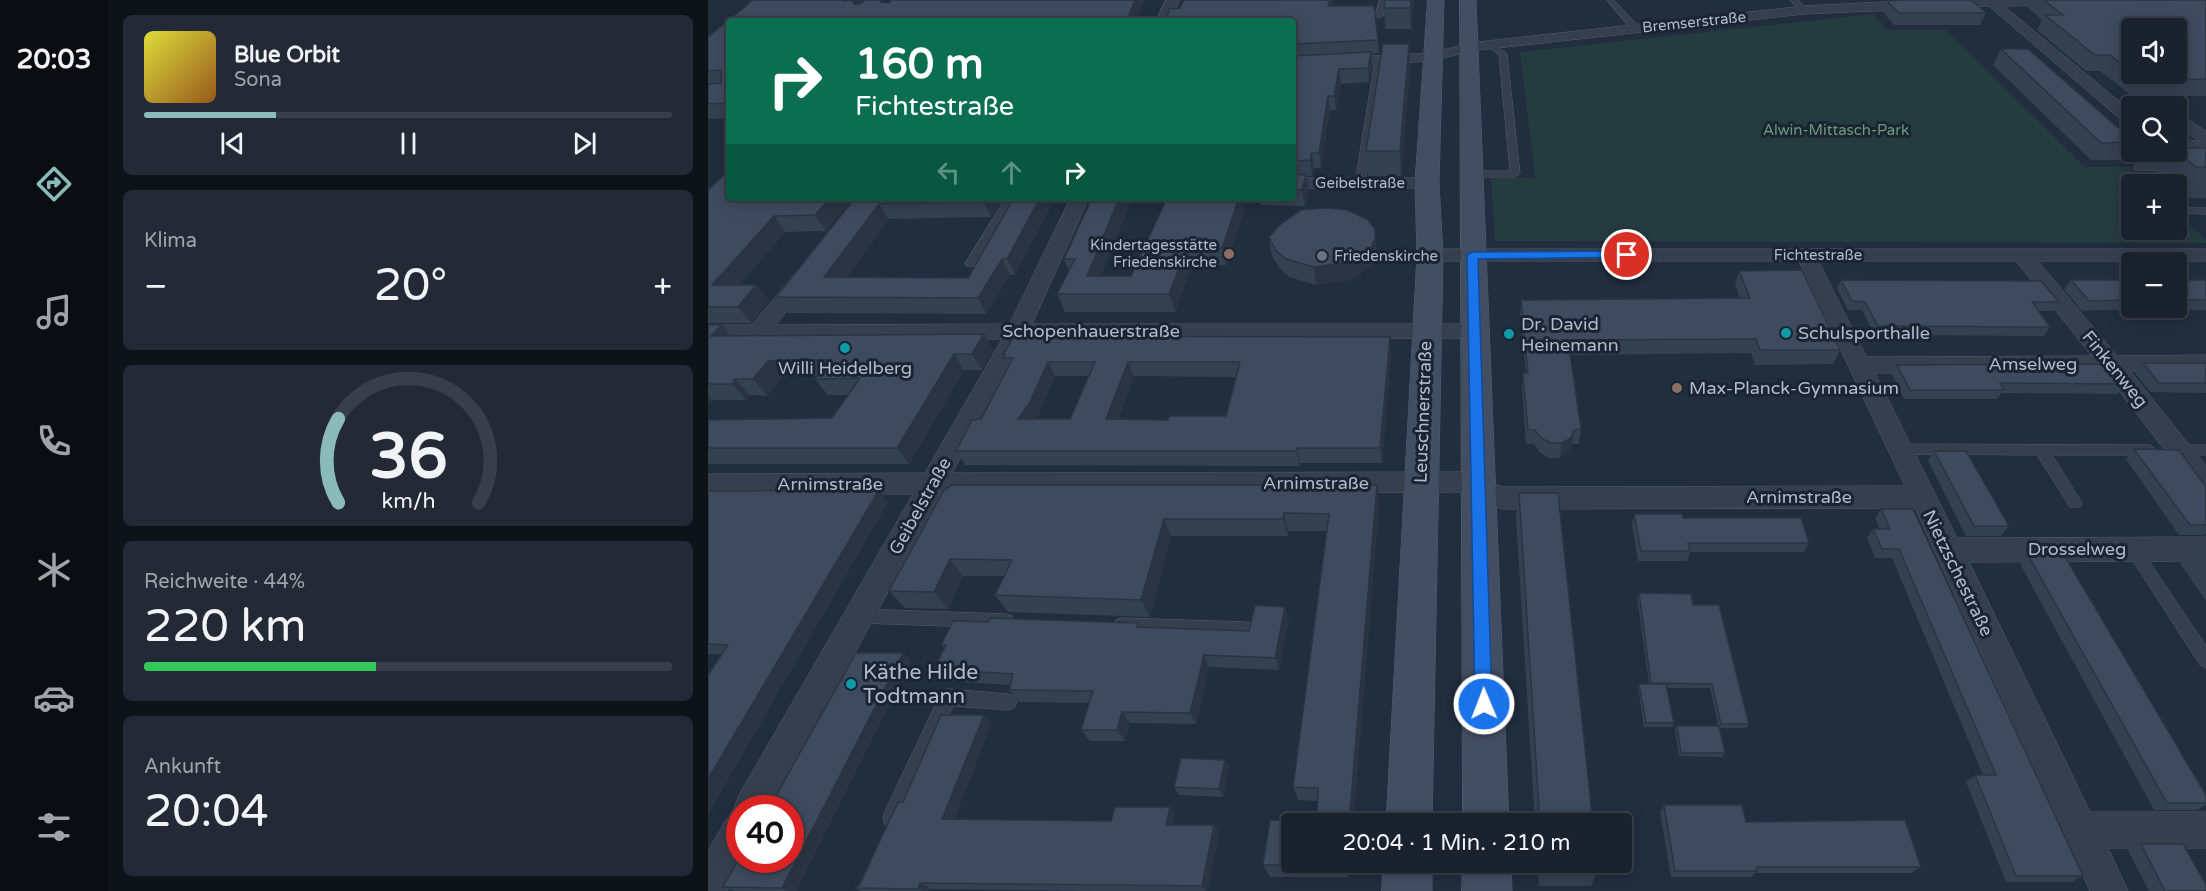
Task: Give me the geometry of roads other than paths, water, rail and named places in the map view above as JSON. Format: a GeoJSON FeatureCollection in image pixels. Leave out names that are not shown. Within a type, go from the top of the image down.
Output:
{"type":"FeatureCollection","features":[{"type":"Feature","properties":{"kind":"street"},"geometry":{"type":"LineString","coordinates":[[1164,18],[1173,0]]}},
{"type":"Feature","properties":{"kind":"street","name":"Leuschnerstraße"},"geometry":{"type":"LineString","coordinates":[[1409,813],[1425,332],[1430,255],[1427,183],[1436,0]]}},
{"type":"Feature","properties":{"kind":"street"},"geometry":{"type":"LineString","coordinates":[[1468,0],[1480,45],[1471,174],[1486,813]]}},
{"type":"Feature","properties":{"kind":"street","name":"Bremserstraße"},"geometry":{"type":"LineString","coordinates":[[1296,64],[1432,57],[1480,45],[1635,28],[1799,5],[1995,5],[2075,1]]}},
{"type":"Feature","properties":{"kind":"street"},"geometry":{"type":"LineString","coordinates":[[1995,5],[2121,113]]}},
{"type":"Feature","properties":{"kind":"street"},"geometry":{"type":"LineString","coordinates":[[2108,102],[2121,105]]}},
{"type":"Feature","properties":{"kind":"street"},"geometry":{"type":"LineString","coordinates":[[2187,125],[2206,139]]}},
{"type":"Feature","properties":{"kind":"street"},"geometry":{"type":"LineString","coordinates":[[2187,145],[2206,149]]}},
{"type":"Feature","properties":{"kind":"street","name":"Geibelstraße"},"geometry":{"type":"LineString","coordinates":[[1296,183],[1427,183]]}},
{"type":"Feature","properties":{"kind":"street","name":"Geibelstraße"},"geometry":{"type":"LineString","coordinates":[[759,795],[1018,330],[1079,201]]}},
{"type":"Feature","properties":{"kind":"street","name":"Fichtestraße"},"geometry":{"type":"LineString","coordinates":[[1430,255],[2206,255]]}},
{"type":"Feature","properties":{"kind":"street","name":"Nietzschestraße"},"geometry":{"type":"LineString","coordinates":[[1806,255],[1921,497],[1949,550],[2109,891]]}},
{"type":"Feature","properties":{"kind":"street","name":"Finkenweg"},"geometry":{"type":"LineString","coordinates":[[2022,255],[2206,485]]}},
{"type":"Feature","properties":{"kind":"street"},"geometry":{"type":"LineString","coordinates":[[758,332],[815,260]]}},
{"type":"Feature","properties":{"kind":"street","name":"Schopenhauerstraße"},"geometry":{"type":"LineString","coordinates":[[708,332],[1018,330],[1473,332]]}},
{"type":"Feature","properties":{"kind":"street","name":"Amselweg"},"geometry":{"type":"LineString","coordinates":[[1859,365],[2206,363]]}},
{"type":"Feature","properties":{"kind":"street","name":"Arnimstraße"},"geometry":{"type":"LineString","coordinates":[[708,484],[1461,482],[1501,498],[1921,497]]}},
{"type":"Feature","properties":{"kind":"street","name":"Drosselweg"},"geometry":{"type":"LineString","coordinates":[[1949,550],[2206,549]]}},
{"type":"Feature","properties":{"kind":"street"},"geometry":{"type":"LineString","coordinates":[[2082,830],[2206,830]]}},
{"type":"Feature","properties":{"kind":"street"},"geometry":{"type":"LineString","coordinates":[[708,888],[726,856]]}},
{"type":"Feature","properties":{"kind":"street"},"geometry":{"type":"LineString","coordinates":[[1407,891],[1408,873]]}},
{"type":"Feature","properties":{"kind":"street"},"geometry":{"type":"LineString","coordinates":[[1487,873],[1487,891]]}},
{"type":"Feature","properties":{"kind":"lane"},"geometry":{"type":"LineString","coordinates":[[1379,16],[1383,0]]}},
{"type":"Feature","properties":{"kind":"lane"},"geometry":{"type":"LineString","coordinates":[[1610,0],[1635,28]]}},
{"type":"Feature","properties":{"kind":"lane"},"geometry":{"type":"LineString","coordinates":[[1471,174],[1515,174],[1503,54],[1480,45]]}},
{"type":"Feature","properties":{"kind":"lane"},"geometry":{"type":"LineString","coordinates":[[1360,183],[1379,60]]}},
{"type":"Feature","properties":{"kind":"lane"},"geometry":{"type":"LineString","coordinates":[[2137,168],[2206,168]]}},
{"type":"Feature","properties":{"kind":"lane"},"geometry":{"type":"LineString","coordinates":[[970,264],[1009,201]]}},
{"type":"Feature","properties":{"kind":"lane"},"geometry":{"type":"LineString","coordinates":[[2187,211],[2206,211]]}},
{"type":"Feature","properties":{"kind":"lane"},"geometry":{"type":"LineString","coordinates":[[1898,449],[2206,450]]}},
{"type":"Feature","properties":{"kind":"lane"},"geometry":{"type":"LineString","coordinates":[[2041,449],[2075,503]]}},
{"type":"Feature","properties":{"kind":"lane"},"geometry":{"type":"LineString","coordinates":[[2133,549],[2206,660]]}},
{"type":"Feature","properties":{"kind":"lane"},"geometry":{"type":"LineString","coordinates":[[859,616],[1023,622]]}},
{"type":"Feature","properties":{"kind":"lane"},"geometry":{"type":"LineString","coordinates":[[1105,624],[1246,629]]}},
{"type":"Feature","properties":{"kind":"lane"},"geometry":{"type":"LineString","coordinates":[[883,837],[948,697],[1008,702]]}},
{"type":"Feature","properties":{"kind":"place","name":"Kindertagesstätte Friedenskirche"},"geometry":{"type":"Point","coordinates":[1229,254]}},
{"type":"Feature","properties":{"kind":"place","name":"Friedenskirche"},"geometry":{"type":"Point","coordinates":[1322,256]}},
{"type":"Feature","properties":{"kind":"place","name":"Schulsporthalle"},"geometry":{"type":"Point","coordinates":[1786,333]}},
{"type":"Feature","properties":{"kind":"place","name":"Dr. David Heinemann"},"geometry":{"type":"Point","coordinates":[1509,334]}},
{"type":"Feature","properties":{"kind":"place","name":"Willi Heidelberg"},"geometry":{"type":"Point","coordinates":[845,348]}},
{"type":"Feature","properties":{"kind":"place","name":"Max-Planck-Gymnasium"},"geometry":{"type":"Point","coordinates":[1677,388]}},
{"type":"Feature","properties":{"kind":"place","name":"Käthe Hilde Todtmann"},"geometry":{"type":"Point","coordinates":[851,684]}},
{"type":"Feature","properties":{"kind":"park label","name":"Alwin-Mittasch-Park"},"geometry":{"type":"Point","coordinates":[1836,130]}}]}
